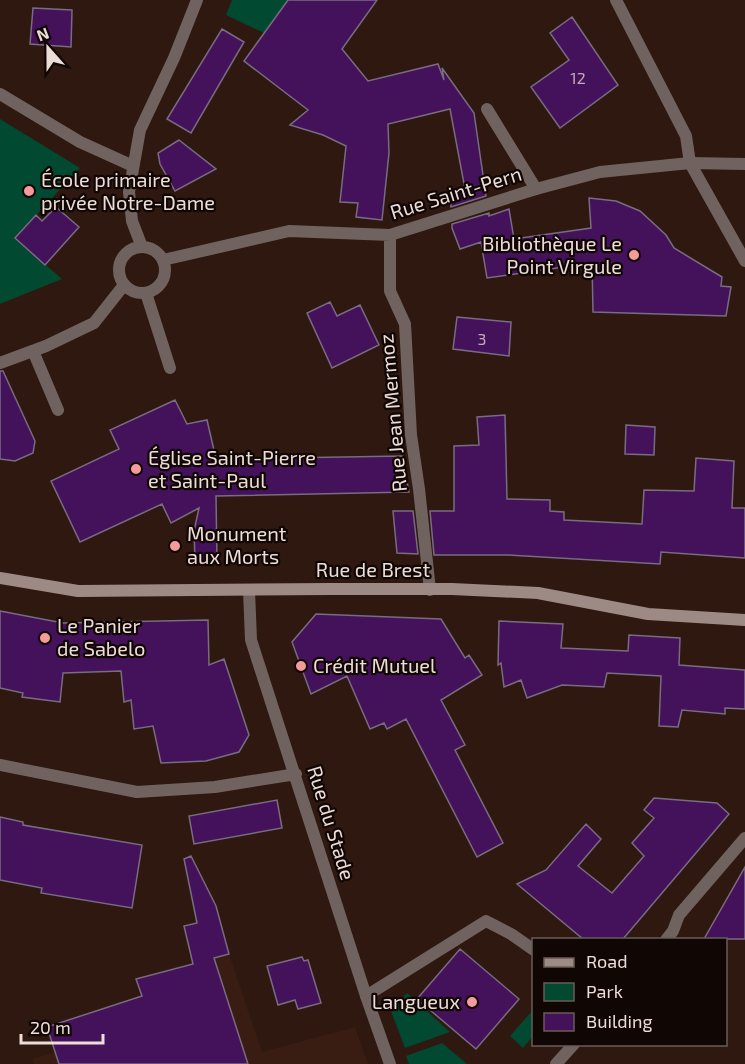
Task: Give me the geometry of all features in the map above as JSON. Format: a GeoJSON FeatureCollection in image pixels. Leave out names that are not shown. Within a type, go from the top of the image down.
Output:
{"type":"FeatureCollection","features":[{"type":"Feature","properties":{"kind":"main road","name":"Rue de Brest"},"geometry":{"type":"LineString","coordinates":[[0,578],[78,591],[430,590],[538,593],[648,614],[745,620]]}},
{"type":"Feature","properties":{"kind":"street"},"geometry":{"type":"LineString","coordinates":[[142,247],[132,221],[129,192],[140,130],[174,58],[197,0]]}},
{"type":"Feature","properties":{"kind":"street"},"geometry":{"type":"LineString","coordinates":[[616,0],[686,136],[690,163],[745,261]]}},
{"type":"Feature","properties":{"kind":"street"},"geometry":{"type":"LineString","coordinates":[[0,94],[80,142],[133,166]]}},
{"type":"Feature","properties":{"kind":"street"},"geometry":{"type":"LineString","coordinates":[[487,109],[536,189]]}},
{"type":"Feature","properties":{"kind":"street","name":"Rue Saint-Pern"},"geometry":{"type":"LineString","coordinates":[[163,260],[290,231],[390,236],[536,189],[600,172],[690,163],[745,164]]}},
{"type":"Feature","properties":{"kind":"street","name":"Rue Jean Mermoz"},"geometry":{"type":"LineString","coordinates":[[390,236],[390,291],[405,324],[411,435],[430,590]]}},
{"type":"Feature","properties":{"kind":"street"},"geometry":{"type":"LineString","coordinates":[[142,247],[155,251],[163,260],[165,272],[163,280],[154,290],[132,291],[124,285],[118,272],[119,264],[128,251],[142,247]]}},
{"type":"Feature","properties":{"kind":"street"},"geometry":{"type":"LineString","coordinates":[[0,363],[33,351],[94,323],[124,285]]}},
{"type":"Feature","properties":{"kind":"street"},"geometry":{"type":"LineString","coordinates":[[146,292],[170,368]]}},
{"type":"Feature","properties":{"kind":"street"},"geometry":{"type":"LineString","coordinates":[[33,351],[58,410]]}},
{"type":"Feature","properties":{"kind":"street","name":"Rue du Stade"},"geometry":{"type":"LineString","coordinates":[[249,590],[251,640],[390,1064]]}},
{"type":"Feature","properties":{"kind":"street"},"geometry":{"type":"LineString","coordinates":[[0,765],[137,792],[215,787],[296,774]]}},
{"type":"Feature","properties":{"kind":"street"},"geometry":{"type":"LineString","coordinates":[[667,938],[673,931],[679,915],[745,838]]}},
{"type":"Feature","properties":{"kind":"street"},"geometry":{"type":"LineString","coordinates":[[366,996],[486,921],[532,949]]}},
{"type":"Feature","properties":{"kind":"street"},"geometry":{"type":"LineString","coordinates":[[556,1064],[572,1046]]}},
{"type":"Feature","properties":{"kind":"shaded area"},"geometry":{"type":"Polygon","coordinates":[[[229,954],[262,1052],[355,1027],[368,1064],[33,1064],[33,1059],[55,1052],[47,1027],[142,996],[136,979],[229,954]]]}},
{"type":"Feature","properties":{"kind":"green space"},"geometry":{"type":"Polygon","coordinates":[[[232,0],[288,0],[264,33],[226,15],[232,0]]]}},
{"type":"Feature","properties":{"kind":"green space","name":"École primaire privée Notre-Dame"},"geometry":{"type":"Polygon","coordinates":[[[0,119],[80,168],[15,238],[62,279],[0,304],[0,119]]]}},
{"type":"Feature","properties":{"kind":"green space"},"geometry":{"type":"Polygon","coordinates":[[[407,993],[450,1032],[405,1048],[391,1011],[407,993]]]}},
{"type":"Feature","properties":{"kind":"green space"},"geometry":{"type":"Polygon","coordinates":[[[532,1011],[532,1037],[523,1048],[510,1036],[532,1011]]]}},
{"type":"Feature","properties":{"kind":"green space"},"geometry":{"type":"Polygon","coordinates":[[[442,1043],[467,1064],[409,1064],[406,1056],[442,1043]]]}},
{"type":"Feature","properties":{"kind":"building"},"geometry":{"type":"Polygon","coordinates":[[[288,0],[377,0],[342,49],[368,81],[438,64],[444,80],[442,68],[474,113],[486,196],[451,207],[450,191],[465,189],[450,109],[388,124],[389,153],[382,220],[356,217],[358,203],[340,202],[346,146],[323,135],[290,125],[308,110],[244,61],[288,0]]]}},
{"type":"Feature","properties":{"kind":"building"},"geometry":{"type":"Polygon","coordinates":[[[33,8],[72,10],[71,47],[30,44],[33,8]]]}},
{"type":"Feature","properties":{"kind":"building"},"geometry":{"type":"Polygon","coordinates":[[[572,17],[618,85],[560,128],[531,87],[569,60],[550,33],[572,17]]]}},
{"type":"Feature","properties":{"kind":"building"},"geometry":{"type":"Polygon","coordinates":[[[222,29],[244,42],[191,133],[167,119],[222,29]]]}},
{"type":"Feature","properties":{"kind":"building"},"geometry":{"type":"Polygon","coordinates":[[[179,140],[216,169],[175,191],[160,164],[158,153],[179,140]]]}},
{"type":"Feature","properties":{"kind":"building","name":"Bibliothèque Le Point Virgule"},"geometry":{"type":"Polygon","coordinates":[[[589,198],[616,201],[640,211],[666,235],[674,248],[722,277],[721,286],[731,287],[726,316],[593,312],[592,263],[487,278],[481,242],[460,249],[452,228],[452,224],[509,209],[514,239],[591,228],[589,198]]]}},
{"type":"Feature","properties":{"kind":"building"},"geometry":{"type":"Polygon","coordinates":[[[56,207],[79,227],[45,265],[15,238],[36,215],[42,221],[56,207]]]}},
{"type":"Feature","properties":{"kind":"building"},"geometry":{"type":"Polygon","coordinates":[[[330,302],[337,316],[360,305],[379,345],[332,368],[307,313],[330,302]]]}},
{"type":"Feature","properties":{"kind":"building"},"geometry":{"type":"Polygon","coordinates":[[[457,317],[511,322],[509,356],[453,349],[457,317]]]}},
{"type":"Feature","properties":{"kind":"building"},"geometry":{"type":"Polygon","coordinates":[[[0,371],[3,371],[35,441],[33,453],[15,461],[0,459],[0,371]]]}},
{"type":"Feature","properties":{"kind":"building"},"geometry":{"type":"Polygon","coordinates":[[[175,400],[187,424],[207,420],[216,459],[402,456],[409,492],[216,496],[217,561],[195,561],[194,531],[199,508],[171,523],[162,504],[80,542],[51,481],[119,449],[110,430],[175,400]]]}},
{"type":"Feature","properties":{"kind":"building"},"geometry":{"type":"Polygon","coordinates":[[[505,415],[507,499],[550,500],[550,511],[564,512],[564,520],[642,524],[644,490],[694,491],[696,458],[734,461],[732,508],[745,508],[745,558],[661,552],[660,564],[508,555],[434,555],[430,511],[454,511],[454,446],[479,445],[477,417],[505,415]]]}},
{"type":"Feature","properties":{"kind":"building"},"geometry":{"type":"Polygon","coordinates":[[[626,425],[655,427],[654,455],[625,454],[626,425]]]}},
{"type":"Feature","properties":{"kind":"building"},"geometry":{"type":"Polygon","coordinates":[[[393,511],[413,511],[418,554],[397,553],[393,511]]]}},
{"type":"Feature","properties":{"kind":"building"},"geometry":{"type":"Polygon","coordinates":[[[0,611],[63,623],[208,620],[209,665],[224,659],[249,735],[239,752],[206,761],[161,763],[153,726],[134,729],[131,700],[124,702],[121,671],[63,673],[60,702],[22,697],[23,693],[0,688],[0,611]]]}},
{"type":"Feature","properties":{"kind":"building"},"geometry":{"type":"Polygon","coordinates":[[[316,614],[441,619],[465,658],[469,655],[482,675],[441,700],[465,745],[455,750],[503,843],[477,857],[406,719],[387,729],[384,723],[370,729],[347,676],[311,694],[292,642],[316,614]]]}},
{"type":"Feature","properties":{"kind":"building"},"geometry":{"type":"Polygon","coordinates":[[[499,621],[563,624],[561,648],[628,651],[629,635],[680,638],[679,665],[745,670],[745,709],[725,708],[725,714],[682,710],[678,727],[659,726],[661,676],[607,673],[604,687],[562,685],[527,698],[521,680],[504,687],[501,663],[498,665],[499,621]]]}},
{"type":"Feature","properties":{"kind":"building"},"geometry":{"type":"Polygon","coordinates":[[[654,798],[717,803],[729,814],[624,938],[582,938],[517,884],[546,870],[586,824],[601,839],[578,866],[612,893],[644,856],[632,843],[654,818],[644,810],[654,798]]]}},
{"type":"Feature","properties":{"kind":"building"},"geometry":{"type":"Polygon","coordinates":[[[277,800],[282,828],[194,844],[189,816],[277,800]]]}},
{"type":"Feature","properties":{"kind":"building"},"geometry":{"type":"Polygon","coordinates":[[[0,817],[23,822],[23,825],[142,845],[132,908],[41,893],[42,888],[0,880],[0,817]]]}},
{"type":"Feature","properties":{"kind":"building"},"geometry":{"type":"Polygon","coordinates":[[[191,856],[216,906],[229,954],[214,958],[248,1064],[59,1064],[47,1027],[142,996],[136,979],[193,964],[184,926],[197,923],[184,859],[191,856]]]}},
{"type":"Feature","properties":{"kind":"building"},"geometry":{"type":"Polygon","coordinates":[[[745,867],[745,939],[705,938],[745,867]]]}},
{"type":"Feature","properties":{"kind":"building","name":"Langueux"},"geometry":{"type":"Polygon","coordinates":[[[460,949],[519,999],[476,1049],[417,999],[460,949]]]}},
{"type":"Feature","properties":{"kind":"building"},"geometry":{"type":"Polygon","coordinates":[[[302,957],[304,961],[308,960],[321,1003],[298,1009],[295,1000],[278,1005],[267,966],[302,957]]]}},
{"type":"Feature","properties":{"kind":"place","name":"École primaire privée Notre-Dame"},"geometry":{"type":"Point","coordinates":[29,191]}},
{"type":"Feature","properties":{"kind":"place","name":"Bibliothèque Le Point Virgule"},"geometry":{"type":"Point","coordinates":[634,255]}},
{"type":"Feature","properties":{"kind":"place","name":"Église Saint-Pierre et Saint-Paul"},"geometry":{"type":"Point","coordinates":[136,469]}},
{"type":"Feature","properties":{"kind":"place","name":"Monument aux Morts"},"geometry":{"type":"Point","coordinates":[175,546]}},
{"type":"Feature","properties":{"kind":"place","name":"Le Panier de Sabelo"},"geometry":{"type":"Point","coordinates":[45,638]}},
{"type":"Feature","properties":{"kind":"place","name":"Crédit Mutuel"},"geometry":{"type":"Point","coordinates":[301,666]}},
{"type":"Feature","properties":{"kind":"place","name":"Langueux"},"geometry":{"type":"Point","coordinates":[472,1002]}}]}
